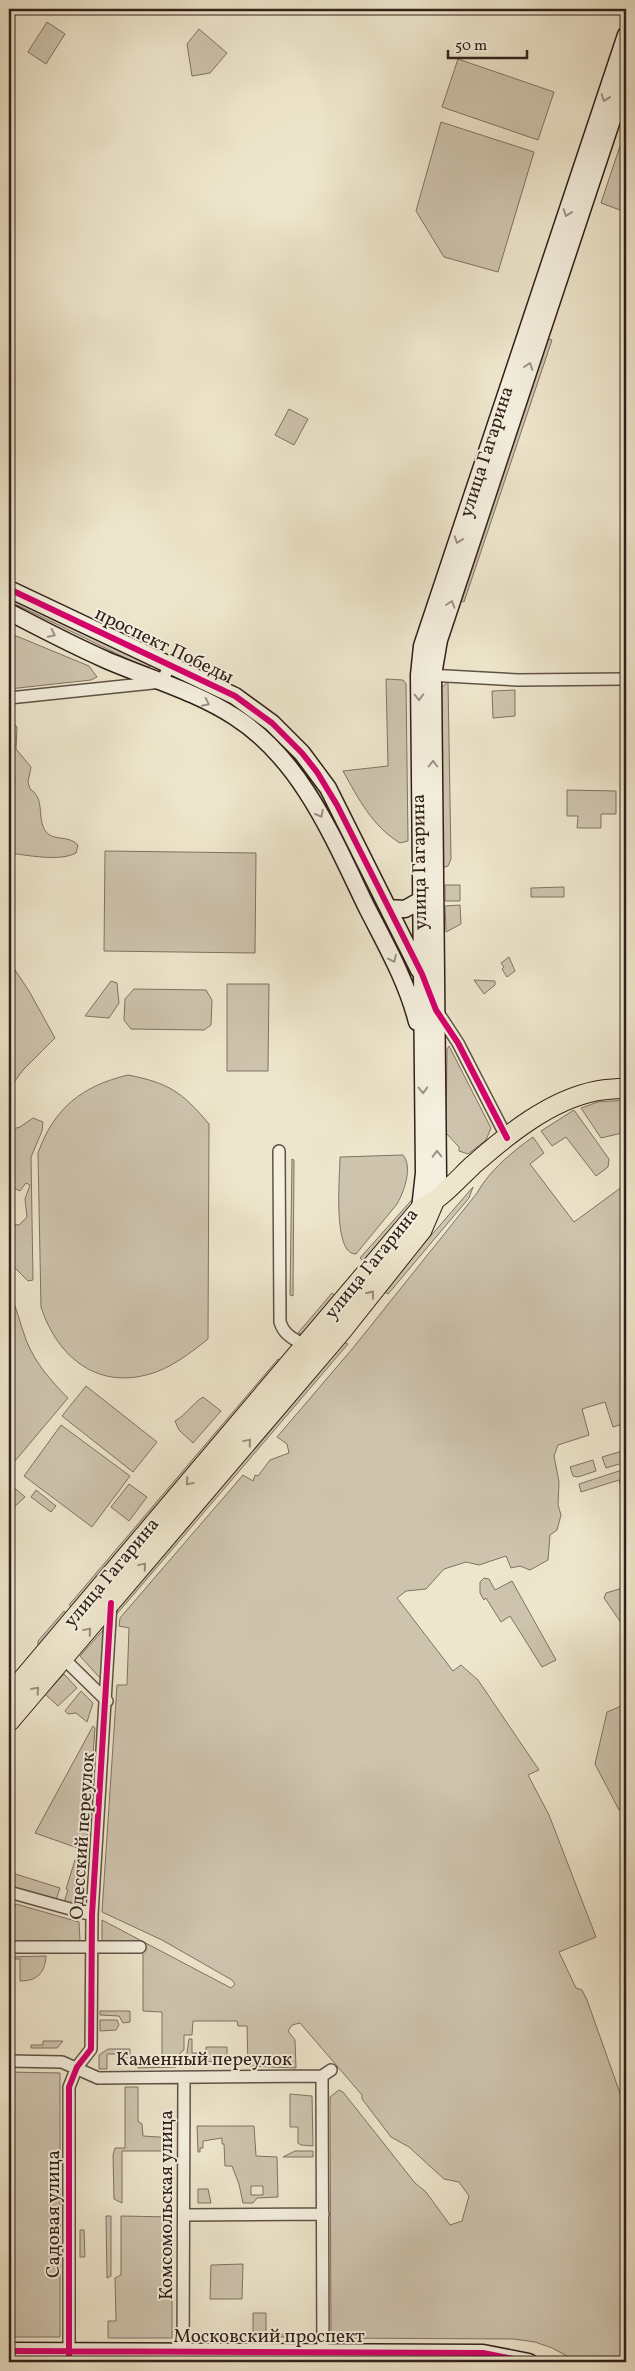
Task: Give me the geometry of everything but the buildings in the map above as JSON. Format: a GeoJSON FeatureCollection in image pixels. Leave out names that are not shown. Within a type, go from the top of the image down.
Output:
{"type":"FeatureCollection","features":[{"type":"Feature","properties":{"kind":"main road","name":"улица Гагарина"},"geometry":{"type":"LineString","coordinates":[[58,1652],[111,1603],[319,1358],[422,1230],[427,1206],[438,1177],[436,964],[426,675],[422,646],[626,35]]}},
{"type":"Feature","properties":{"kind":"main road","name":"улица Гагарина"},"geometry":{"type":"LineString","coordinates":[[58,1652],[304,1346],[427,1206],[424,1173],[421,900],[426,675],[626,78]]}},
{"type":"Feature","properties":{"kind":"main road","name":"проспект Победы"},"geometry":{"type":"LineString","coordinates":[[9,589],[235,696],[272,723],[302,753],[328,788],[422,974],[436,1010]]}},
{"type":"Feature","properties":{"kind":"main road","name":"проспект Победы"},"geometry":{"type":"LineString","coordinates":[[9,612],[104,659],[162,682],[234,716],[256,733],[288,767],[313,801],[402,978],[414,1008],[423,1041]]}},
{"type":"Feature","properties":{"kind":"main road"},"geometry":{"type":"LineString","coordinates":[[388,908],[405,909],[421,900]]}},
{"type":"Feature","properties":{"kind":"main road"},"geometry":{"type":"LineString","coordinates":[[402,978],[409,982],[436,964]]}},
{"type":"Feature","properties":{"kind":"main road"},"geometry":{"type":"LineString","coordinates":[[427,1206],[507,1138],[532,1120],[570,1100],[596,1091],[626,1088]]}},
{"type":"Feature","properties":{"kind":"main road"},"geometry":{"type":"LineString","coordinates":[[9,1695],[58,1652]]}},
{"type":"Feature","properties":{"kind":"main road"},"geometry":{"type":"LineString","coordinates":[[9,1722],[58,1652]]}},
{"type":"Feature","properties":{"kind":"main road","name":"Московский проспект"},"geometry":{"type":"LineString","coordinates":[[9,2351],[69,2357],[323,2357],[483,2354],[529,2362]]}},
{"type":"Feature","properties":{"kind":"street"},"geometry":{"type":"LineString","coordinates":[[9,698],[162,682],[170,664]]}},
{"type":"Feature","properties":{"kind":"street"},"geometry":{"type":"LineString","coordinates":[[426,675],[518,680],[626,679]]}},
{"type":"Feature","properties":{"kind":"street"},"geometry":{"type":"LineString","coordinates":[[436,1010],[458,1043],[507,1138]]}},
{"type":"Feature","properties":{"kind":"street"},"geometry":{"type":"LineString","coordinates":[[279,1151],[280,1322],[283,1332],[289,1338],[304,1346],[319,1358]]}},
{"type":"Feature","properties":{"kind":"street","name":"Одесский переулок"},"geometry":{"type":"LineString","coordinates":[[78,2067],[91,2049],[92,1914],[107,1701],[111,1603]]}},
{"type":"Feature","properties":{"kind":"street"},"geometry":{"type":"LineString","coordinates":[[58,1652],[107,1701]]}},
{"type":"Feature","properties":{"kind":"street"},"geometry":{"type":"LineString","coordinates":[[9,1892],[92,1914]]}},
{"type":"Feature","properties":{"kind":"street"},"geometry":{"type":"LineString","coordinates":[[9,1947],[140,1947]]}},
{"type":"Feature","properties":{"kind":"street","name":"Каменный переулок"},"geometry":{"type":"LineString","coordinates":[[9,2061],[62,2062],[78,2067],[98,2078],[184,2078],[327,2073],[323,2214]]}},
{"type":"Feature","properties":{"kind":"street","name":"Садовая улица"},"geometry":{"type":"LineString","coordinates":[[69,2357],[69,2087],[78,2067]]}},
{"type":"Feature","properties":{"kind":"street","name":"Комсомольская улица"},"geometry":{"type":"LineString","coordinates":[[183,2357],[184,2078]]}},
{"type":"Feature","properties":{"kind":"street"},"geometry":{"type":"LineString","coordinates":[[185,2214],[323,2214],[323,2357]]}},
{"type":"Feature","properties":{"kind":"shaded area"},"geometry":{"type":"Polygon","coordinates":[[[47,22],[65,34],[46,64],[28,52],[47,22]]]}},
{"type":"Feature","properties":{"kind":"shaded area"},"geometry":{"type":"Polygon","coordinates":[[[199,29],[227,53],[210,73],[192,76],[187,44],[199,29]]]}},
{"type":"Feature","properties":{"kind":"shaded area"},"geometry":{"type":"Polygon","coordinates":[[[458,59],[554,92],[538,140],[442,107],[458,59]]]}},
{"type":"Feature","properties":{"kind":"shaded area"},"geometry":{"type":"Polygon","coordinates":[[[441,122],[534,152],[498,272],[444,257],[416,211],[441,122]]]}},
{"type":"Feature","properties":{"kind":"shaded area"},"geometry":{"type":"Polygon","coordinates":[[[626,128],[626,191],[620,210],[601,203],[626,128]]]}},
{"type":"Feature","properties":{"kind":"shaded area"},"geometry":{"type":"Polygon","coordinates":[[[545,338],[552,340],[464,602],[459,600],[545,338]]]}},
{"type":"Feature","properties":{"kind":"shaded area"},"geometry":{"type":"Polygon","coordinates":[[[289,409],[308,419],[294,445],[275,435],[289,409]]]}},
{"type":"Feature","properties":{"kind":"shaded area"},"geometry":{"type":"Polygon","coordinates":[[[9,593],[151,664],[150,667],[144,667],[9,601],[9,593]]]}},
{"type":"Feature","properties":{"kind":"shaded area"},"geometry":{"type":"Polygon","coordinates":[[[9,633],[89,666],[97,677],[91,680],[9,689],[9,633]]]}},
{"type":"Feature","properties":{"kind":"shaded area"},"geometry":{"type":"Polygon","coordinates":[[[386,679],[403,680],[406,684],[408,841],[400,843],[374,820],[360,801],[343,771],[388,766],[386,679]]]}},
{"type":"Feature","properties":{"kind":"shaded area"},"geometry":{"type":"Polygon","coordinates":[[[189,682],[244,710],[284,744],[317,784],[413,975],[409,977],[309,785],[186,683],[189,682]]]}},
{"type":"Feature","properties":{"kind":"shaded area"},"geometry":{"type":"Polygon","coordinates":[[[448,682],[451,859],[448,866],[441,868],[441,688],[448,682]]]}},
{"type":"Feature","properties":{"kind":"shaded area"},"geometry":{"type":"Polygon","coordinates":[[[515,690],[515,716],[493,718],[492,691],[515,690]]]}},
{"type":"Feature","properties":{"kind":"shaded area"},"geometry":{"type":"Polygon","coordinates":[[[9,718],[17,727],[16,749],[31,767],[28,782],[30,789],[38,798],[43,827],[49,835],[70,840],[78,845],[76,853],[69,856],[52,857],[9,853],[9,790],[14,785],[15,778],[9,767],[9,718]]]}},
{"type":"Feature","properties":{"kind":"shaded area"},"geometry":{"type":"Polygon","coordinates":[[[567,790],[616,791],[616,814],[601,814],[601,828],[577,828],[578,816],[567,816],[567,790]]]}},
{"type":"Feature","properties":{"kind":"shaded area"},"geometry":{"type":"Polygon","coordinates":[[[105,851],[256,853],[255,953],[104,951],[105,851]]]}},
{"type":"Feature","properties":{"kind":"shaded area"},"geometry":{"type":"Polygon","coordinates":[[[445,885],[460,885],[460,901],[445,901],[445,885]]]}},
{"type":"Feature","properties":{"kind":"shaded area"},"geometry":{"type":"Polygon","coordinates":[[[564,887],[564,897],[531,897],[531,888],[564,887]]]}},
{"type":"Feature","properties":{"kind":"shaded area"},"geometry":{"type":"Polygon","coordinates":[[[460,905],[461,924],[446,932],[445,906],[460,905]]]}},
{"type":"Feature","properties":{"kind":"shaded area"},"geometry":{"type":"Polygon","coordinates":[[[509,957],[515,971],[507,977],[501,963],[509,957]]]}},
{"type":"Feature","properties":{"kind":"shaded area"},"geometry":{"type":"Polygon","coordinates":[[[9,961],[29,991],[55,1038],[23,1070],[9,1089],[9,961]]]}},
{"type":"Feature","properties":{"kind":"shaded area"},"geometry":{"type":"Polygon","coordinates":[[[474,980],[495,981],[495,985],[484,994],[474,980]]]}},
{"type":"Feature","properties":{"kind":"shaded area"},"geometry":{"type":"Polygon","coordinates":[[[111,981],[117,983],[119,1003],[109,1018],[85,1016],[111,981]]]}},
{"type":"Feature","properties":{"kind":"shaded area"},"geometry":{"type":"Polygon","coordinates":[[[227,984],[269,984],[268,1071],[227,1071],[227,984]]]}},
{"type":"Feature","properties":{"kind":"shaded area"},"geometry":{"type":"Polygon","coordinates":[[[134,989],[206,990],[212,1000],[211,1025],[204,1030],[131,1029],[124,1020],[125,999],[134,989]]]}},
{"type":"Feature","properties":{"kind":"shaded area"},"geometry":{"type":"Polygon","coordinates":[[[449,1046],[491,1128],[486,1140],[468,1154],[459,1151],[459,1147],[446,1133],[447,1049],[449,1046]]]}},
{"type":"Feature","properties":{"kind":"shaded area"},"geometry":{"type":"Polygon","coordinates":[[[128,1075],[174,1090],[191,1104],[209,1124],[208,1339],[170,1366],[156,1372],[136,1377],[117,1378],[99,1374],[70,1356],[58,1342],[41,1307],[38,1153],[52,1123],[72,1101],[97,1086],[128,1075]]]}},
{"type":"Feature","properties":{"kind":"shaded area"},"geometry":{"type":"Polygon","coordinates":[[[626,1100],[626,1132],[601,1138],[581,1108],[598,1102],[626,1100]]]}},
{"type":"Feature","properties":{"kind":"shaded area"},"geometry":{"type":"Polygon","coordinates":[[[574,1110],[609,1159],[608,1167],[596,1176],[566,1137],[552,1146],[541,1131],[574,1110]]]}},
{"type":"Feature","properties":{"kind":"shaded area"},"geometry":{"type":"Polygon","coordinates":[[[33,1118],[43,1122],[42,1131],[31,1157],[33,1280],[28,1281],[9,1262],[9,1224],[19,1225],[27,1217],[25,1199],[30,1185],[26,1183],[20,1191],[12,1187],[9,1182],[9,1130],[20,1127],[33,1118]]]}},
{"type":"Feature","properties":{"kind":"shaded area"},"geometry":{"type":"Polygon","coordinates":[[[533,1137],[544,1153],[530,1164],[574,1222],[626,1184],[626,1423],[613,1427],[605,1402],[582,1409],[589,1435],[558,1445],[554,1456],[559,1482],[558,1505],[561,1515],[557,1530],[550,1535],[548,1560],[530,1570],[520,1566],[511,1568],[506,1556],[479,1565],[466,1562],[444,1569],[426,1589],[406,1591],[397,1598],[453,1671],[461,1665],[478,1680],[539,1770],[528,1775],[549,1815],[596,1937],[559,1952],[576,1988],[582,1990],[587,2000],[626,2110],[626,2362],[578,2362],[552,2348],[535,2342],[513,2339],[331,2338],[330,2097],[339,2090],[343,2092],[415,2183],[426,2192],[450,2225],[462,2221],[469,2196],[459,2182],[444,2179],[409,2147],[391,2137],[362,2099],[362,2095],[300,2023],[292,2025],[288,2031],[295,2040],[296,2068],[248,2066],[247,2026],[238,2026],[237,2021],[193,2021],[192,2035],[184,2035],[184,2050],[178,2055],[176,2067],[138,2068],[138,2059],[162,2059],[162,2012],[143,2011],[143,1955],[139,1942],[102,1941],[102,1920],[231,1988],[235,1984],[232,1980],[162,1940],[102,1912],[117,1685],[127,1685],[129,1628],[119,1626],[120,1618],[243,1475],[253,1481],[255,1475],[258,1476],[270,1460],[289,1453],[287,1444],[277,1437],[353,1348],[488,1177],[510,1155],[533,1137]]]}},
{"type":"Feature","properties":{"kind":"shaded area"},"geometry":{"type":"Polygon","coordinates":[[[403,1155],[406,1160],[407,1173],[405,1186],[397,1204],[356,1254],[348,1251],[343,1242],[340,1228],[340,1157],[403,1155]]]}},
{"type":"Feature","properties":{"kind":"shaded area"},"geometry":{"type":"Polygon","coordinates":[[[292,1159],[294,1160],[293,1296],[290,1295],[292,1159]]]}},
{"type":"Feature","properties":{"kind":"shaded area"},"geometry":{"type":"Polygon","coordinates":[[[473,1187],[469,1198],[388,1294],[383,1291],[473,1187]]]}},
{"type":"Feature","properties":{"kind":"shaded area"},"geometry":{"type":"Polygon","coordinates":[[[417,1194],[417,1204],[398,1221],[363,1261],[360,1258],[417,1194]]]}},
{"type":"Feature","properties":{"kind":"shaded area"},"geometry":{"type":"Polygon","coordinates":[[[9,1290],[26,1341],[35,1359],[68,1398],[9,1468],[9,1290]]]}},
{"type":"Feature","properties":{"kind":"shaded area"},"geometry":{"type":"Polygon","coordinates":[[[332,1293],[336,1296],[303,1335],[298,1333],[332,1293]]]}},
{"type":"Feature","properties":{"kind":"shaded area"},"geometry":{"type":"Polygon","coordinates":[[[343,1342],[348,1344],[116,1615],[117,1606],[343,1342]]]}},
{"type":"Feature","properties":{"kind":"shaded area"},"geometry":{"type":"Polygon","coordinates":[[[278,1359],[285,1361],[74,1609],[69,1605],[278,1359]]]}},
{"type":"Feature","properties":{"kind":"shaded area"},"geometry":{"type":"Polygon","coordinates":[[[86,1386],[157,1442],[133,1472],[62,1416],[86,1386]]]}},
{"type":"Feature","properties":{"kind":"shaded area"},"geometry":{"type":"Polygon","coordinates":[[[203,1397],[221,1411],[193,1443],[179,1430],[175,1421],[203,1397]]]}},
{"type":"Feature","properties":{"kind":"shaded area"},"geometry":{"type":"Polygon","coordinates":[[[61,1425],[130,1476],[92,1527],[24,1476],[61,1425]]]}},
{"type":"Feature","properties":{"kind":"shaded area"},"geometry":{"type":"Polygon","coordinates":[[[626,1450],[626,1462],[606,1468],[602,1457],[626,1450]]]}},
{"type":"Feature","properties":{"kind":"shaded area"},"geometry":{"type":"Polygon","coordinates":[[[593,1460],[596,1471],[578,1477],[573,1476],[570,1467],[593,1460]]]}},
{"type":"Feature","properties":{"kind":"shaded area"},"geometry":{"type":"Polygon","coordinates":[[[622,1470],[626,1484],[626,1503],[619,1480],[581,1492],[579,1484],[622,1470]]]}},
{"type":"Feature","properties":{"kind":"shaded area"},"geometry":{"type":"Polygon","coordinates":[[[9,1483],[25,1497],[9,1512],[9,1483]]]}},
{"type":"Feature","properties":{"kind":"shaded area"},"geometry":{"type":"Polygon","coordinates":[[[129,1484],[147,1497],[129,1521],[111,1507],[129,1484]]]}},
{"type":"Feature","properties":{"kind":"shaded area"},"geometry":{"type":"Polygon","coordinates":[[[36,1490],[56,1506],[51,1512],[31,1497],[36,1490]]]}},
{"type":"Feature","properties":{"kind":"shaded area"},"geometry":{"type":"Polygon","coordinates":[[[484,1578],[489,1579],[495,1590],[512,1581],[556,1660],[542,1667],[510,1616],[501,1622],[486,1598],[484,1600],[480,1593],[480,1582],[484,1578]]]}},
{"type":"Feature","properties":{"kind":"shaded area"},"geometry":{"type":"Polygon","coordinates":[[[626,1587],[626,1630],[604,1598],[606,1593],[626,1587]]]}},
{"type":"Feature","properties":{"kind":"shaded area"},"geometry":{"type":"Polygon","coordinates":[[[64,1611],[69,1615],[38,1646],[38,1641],[64,1611]]]}},
{"type":"Feature","properties":{"kind":"shaded area"},"geometry":{"type":"Polygon","coordinates":[[[103,1630],[102,1677],[100,1678],[80,1656],[103,1630]]]}},
{"type":"Feature","properties":{"kind":"shaded area"},"geometry":{"type":"Polygon","coordinates":[[[64,1674],[77,1688],[58,1706],[45,1694],[64,1674]]]}},
{"type":"Feature","properties":{"kind":"shaded area"},"geometry":{"type":"Polygon","coordinates":[[[81,1691],[93,1703],[87,1722],[76,1713],[68,1714],[65,1711],[81,1691]]]}},
{"type":"Feature","properties":{"kind":"shaded area"},"geometry":{"type":"Polygon","coordinates":[[[626,1704],[626,1811],[619,1810],[595,1764],[607,1712],[626,1704]]]}},
{"type":"Feature","properties":{"kind":"shaded area"},"geometry":{"type":"Polygon","coordinates":[[[93,1726],[95,1728],[86,1851],[35,1833],[93,1726]]]}},
{"type":"Feature","properties":{"kind":"shaded area"},"geometry":{"type":"Polygon","coordinates":[[[75,1860],[85,1864],[82,1907],[64,1902],[75,1860]]]}},
{"type":"Feature","properties":{"kind":"shaded area"},"geometry":{"type":"Polygon","coordinates":[[[9,1872],[60,1888],[56,1900],[9,1887],[9,1872]]]}},
{"type":"Feature","properties":{"kind":"shaded area"},"geometry":{"type":"Polygon","coordinates":[[[16,1904],[79,1922],[80,1941],[12,1941],[11,1913],[16,1904]]]}},
{"type":"Feature","properties":{"kind":"shaded area"},"geometry":{"type":"Polygon","coordinates":[[[46,1956],[44,1967],[39,1975],[26,1981],[20,1981],[20,1959],[9,1959],[9,1957],[46,1956]]]}},
{"type":"Feature","properties":{"kind":"shaded area"},"geometry":{"type":"Polygon","coordinates":[[[100,2011],[130,2011],[130,2022],[123,2023],[119,2016],[100,2015],[100,2011]]]}},
{"type":"Feature","properties":{"kind":"shaded area"},"geometry":{"type":"Polygon","coordinates":[[[100,2020],[117,2020],[119,2025],[116,2030],[100,2031],[100,2020]]]}},
{"type":"Feature","properties":{"kind":"shaded area"},"geometry":{"type":"Polygon","coordinates":[[[189,2039],[192,2039],[192,2053],[206,2053],[206,2047],[227,2047],[227,2061],[191,2062],[186,2059],[189,2039]]]}},
{"type":"Feature","properties":{"kind":"shaded area"},"geometry":{"type":"Polygon","coordinates":[[[43,2041],[63,2041],[57,2048],[31,2048],[31,2045],[43,2045],[43,2041]]]}},
{"type":"Feature","properties":{"kind":"shaded area"},"geometry":{"type":"Polygon","coordinates":[[[108,2049],[130,2049],[130,2057],[117,2057],[117,2054],[107,2054],[107,2069],[99,2069],[99,2055],[108,2049]]]}},
{"type":"Feature","properties":{"kind":"shaded area"},"geometry":{"type":"Polygon","coordinates":[[[9,2072],[60,2073],[60,2337],[9,2337],[9,2072]]]}},
{"type":"Feature","properties":{"kind":"shaded area"},"geometry":{"type":"Polygon","coordinates":[[[125,2087],[138,2087],[138,2121],[142,2124],[143,2136],[173,2138],[172,2151],[122,2151],[122,2203],[114,2199],[113,2155],[115,2148],[125,2148],[125,2087]]]}},
{"type":"Feature","properties":{"kind":"shaded area"},"geometry":{"type":"Polygon","coordinates":[[[290,2094],[312,2096],[313,2146],[298,2143],[298,2127],[290,2127],[290,2094]]]}},
{"type":"Feature","properties":{"kind":"shaded area"},"geometry":{"type":"Polygon","coordinates":[[[197,2126],[254,2126],[256,2156],[277,2157],[278,2197],[257,2198],[253,2203],[243,2203],[239,2184],[232,2166],[225,2166],[222,2138],[203,2141],[203,2148],[200,2148],[200,2152],[198,2152],[197,2126]],[[251,2186],[251,2195],[263,2195],[263,2186],[251,2186]]]}},
{"type":"Feature","properties":{"kind":"shaded area"},"geometry":{"type":"Polygon","coordinates":[[[295,2151],[313,2151],[313,2157],[283,2157],[295,2151]]]}},
{"type":"Feature","properties":{"kind":"shaded area"},"geometry":{"type":"Polygon","coordinates":[[[198,2189],[208,2189],[211,2203],[198,2203],[198,2189]]]}},
{"type":"Feature","properties":{"kind":"shaded area"},"geometry":{"type":"Polygon","coordinates":[[[106,2216],[111,2216],[111,2276],[107,2278],[106,2216]]]}},
{"type":"Feature","properties":{"kind":"shaded area"},"geometry":{"type":"Polygon","coordinates":[[[121,2216],[172,2217],[172,2338],[108,2338],[108,2321],[116,2321],[115,2278],[121,2275],[121,2216]]]}},
{"type":"Feature","properties":{"kind":"shaded area"},"geometry":{"type":"Polygon","coordinates":[[[80,2230],[84,2230],[85,2257],[80,2257],[80,2230]]]}},
{"type":"Feature","properties":{"kind":"shaded area"},"geometry":{"type":"Polygon","coordinates":[[[243,2264],[242,2299],[210,2299],[211,2265],[243,2264]]]}},
{"type":"Feature","properties":{"kind":"shaded area"},"geometry":{"type":"Polygon","coordinates":[[[253,2313],[266,2313],[266,2334],[253,2332],[253,2313]]]}},
{"type":"Feature","properties":{"kind":"shaded area"},"geometry":{"type":"Polygon","coordinates":[[[272,2334],[302,2334],[302,2337],[271,2337],[272,2334]]]}},
{"type":"Feature","properties":{"kind":"cycle path"},"geometry":{"type":"LineString","coordinates":[[9,589],[235,696],[272,723],[302,753],[317,772],[337,805],[422,974],[436,1010],[458,1043],[507,1138]]}},
{"type":"Feature","properties":{"kind":"cycle path"},"geometry":{"type":"LineString","coordinates":[[69,2362],[69,2087],[77,2067],[91,2049],[92,1915],[111,1603]]}},
{"type":"Feature","properties":{"kind":"cycle path"},"geometry":{"type":"LineString","coordinates":[[9,2351],[483,2353],[529,2362]]}}]}
